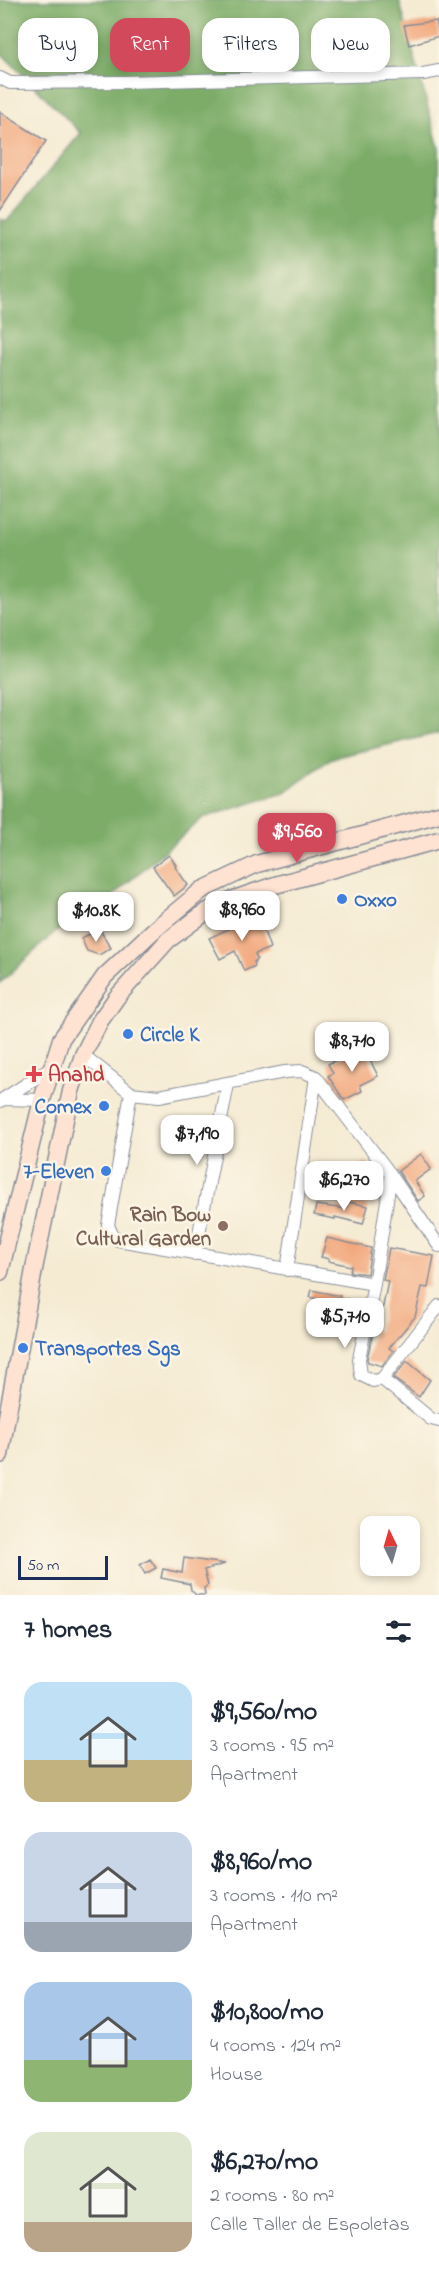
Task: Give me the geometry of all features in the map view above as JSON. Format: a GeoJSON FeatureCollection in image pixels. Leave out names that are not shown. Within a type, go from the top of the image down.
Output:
{"type":"FeatureCollection","features":[{"type":"Feature","properties":{"kind":"main road"},"geometry":{"type":"LineString","coordinates":[[0,1272],[42,1100],[61,1040],[105,976],[154,930],[202,890],[267,861],[439,814]]}},
{"type":"Feature","properties":{"kind":"main road"},"geometry":{"type":"LineString","coordinates":[[0,1455],[70,1092],[83,1055],[100,1021],[117,997],[168,940],[206,912],[275,885],[439,840]]}},
{"type":"Feature","properties":{"kind":"main road"},"geometry":{"type":"LineString","coordinates":[[298,853],[292,867],[295,875],[301,879]]}},
{"type":"Feature","properties":{"kind":"main road"},"geometry":{"type":"LineString","coordinates":[[267,861],[278,865],[281,871],[280,878],[275,885]]}},
{"type":"Feature","properties":{"kind":"main road"},"geometry":{"type":"LineString","coordinates":[[28,1156],[39,1170],[54,1171]]}},
{"type":"Feature","properties":{"kind":"main road"},"geometry":{"type":"LineString","coordinates":[[21,1186],[26,1182],[38,1184],[49,1196]]}},
{"type":"Feature","properties":{"kind":"street"},"geometry":{"type":"LineString","coordinates":[[5,80],[137,82],[423,74],[439,71]]}},
{"type":"Feature","properties":{"kind":"street"},"geometry":{"type":"LineString","coordinates":[[83,1055],[131,1094],[159,1096],[285,1072],[302,1071],[316,1077],[392,1175],[439,1246]]}},
{"type":"Feature","properties":{"kind":"street"},"geometry":{"type":"LineString","coordinates":[[2,1100],[53,1067]]}},
{"type":"Feature","properties":{"kind":"street"},"geometry":{"type":"LineString","coordinates":[[288,1270],[316,1077]]}},
{"type":"Feature","properties":{"kind":"street"},"geometry":{"type":"LineString","coordinates":[[195,1254],[228,1084]]}},
{"type":"Feature","properties":{"kind":"street"},"geometry":{"type":"LineString","coordinates":[[131,1094],[108,1225],[110,1232],[118,1240],[374,1284]]}},
{"type":"Feature","properties":{"kind":"street"},"geometry":{"type":"LineString","coordinates":[[2,1100],[42,1100]]}},
{"type":"Feature","properties":{"kind":"street"},"geometry":{"type":"LineString","coordinates":[[392,1175],[374,1284],[358,1359],[361,1375],[373,1381],[382,1379],[439,1306]]}},
{"type":"Feature","properties":{"kind":"street"},"geometry":{"type":"LineString","coordinates":[[382,1379],[431,1419],[439,1421]]}},
{"type":"Feature","properties":{"kind":"green space"},"geometry":{"type":"Polygon","coordinates":[[[0,0],[399,0],[439,148],[439,733],[332,758],[284,793],[203,818],[96,910],[55,932],[0,983],[0,219],[7,221],[81,133],[20,72],[98,72],[98,18],[18,18],[18,70],[0,52],[0,0]]]}},
{"type":"Feature","properties":{"kind":"building"},"geometry":{"type":"Polygon","coordinates":[[[436,21],[439,36],[409,45],[404,25],[436,21]]]}},
{"type":"Feature","properties":{"kind":"building"},"geometry":{"type":"Polygon","coordinates":[[[0,112],[46,141],[0,211],[0,112]]]}},
{"type":"Feature","properties":{"kind":"building"},"geometry":{"type":"Polygon","coordinates":[[[169,855],[188,885],[174,896],[153,867],[169,855]]]}},
{"type":"Feature","properties":{"kind":"building"},"geometry":{"type":"Polygon","coordinates":[[[258,915],[270,948],[255,954],[257,959],[254,962],[255,966],[244,971],[235,951],[220,959],[209,938],[258,915]]]}},
{"type":"Feature","properties":{"kind":"building"},"geometry":{"type":"Polygon","coordinates":[[[100,930],[111,948],[99,955],[87,951],[81,938],[100,930]]]}},
{"type":"Feature","properties":{"kind":"building"},"geometry":{"type":"Polygon","coordinates":[[[363,1046],[378,1076],[360,1085],[362,1091],[344,1100],[328,1076],[333,1073],[328,1064],[363,1046]]]}},
{"type":"Feature","properties":{"kind":"building"},"geometry":{"type":"Polygon","coordinates":[[[421,1154],[431,1169],[415,1181],[425,1196],[418,1201],[398,1171],[421,1154]]]}},
{"type":"Feature","properties":{"kind":"building"},"geometry":{"type":"Polygon","coordinates":[[[366,1162],[375,1176],[356,1187],[313,1177],[316,1164],[350,1172],[366,1162]]]}},
{"type":"Feature","properties":{"kind":"building"},"geometry":{"type":"Polygon","coordinates":[[[348,1202],[368,1206],[363,1224],[335,1217],[335,1219],[314,1215],[316,1205],[346,1209],[348,1202]]]}},
{"type":"Feature","properties":{"kind":"building"},"geometry":{"type":"Polygon","coordinates":[[[327,1238],[371,1248],[367,1274],[350,1272],[351,1266],[328,1261],[329,1259],[321,1257],[327,1238]]]}},
{"type":"Feature","properties":{"kind":"building"},"geometry":{"type":"Polygon","coordinates":[[[389,1248],[434,1256],[428,1288],[422,1287],[415,1317],[389,1348],[393,1351],[382,1366],[368,1362],[367,1359],[374,1330],[378,1332],[388,1281],[383,1280],[389,1248]]]}},
{"type":"Feature","properties":{"kind":"building"},"geometry":{"type":"Polygon","coordinates":[[[312,1290],[340,1296],[339,1300],[347,1299],[342,1320],[326,1316],[328,1302],[310,1297],[312,1290]]]}},
{"type":"Feature","properties":{"kind":"building"},"geometry":{"type":"Polygon","coordinates":[[[407,1361],[430,1380],[419,1397],[393,1378],[407,1361]]]}},
{"type":"Feature","properties":{"kind":"building"},"geometry":{"type":"Polygon","coordinates":[[[184,1558],[225,1564],[204,1570],[208,1585],[204,1588],[205,1595],[196,1595],[191,1590],[190,1584],[161,1578],[163,1569],[182,1573],[184,1558]]]}},
{"type":"Feature","properties":{"kind":"building"},"geometry":{"type":"Polygon","coordinates":[[[150,1559],[156,1568],[145,1574],[140,1565],[150,1559]]]}},
{"type":"Feature","properties":{"kind":"place","name":"Oxxo"},"geometry":{"type":"Point","coordinates":[342,899]}},
{"type":"Feature","properties":{"kind":"place","name":"Circle K"},"geometry":{"type":"Point","coordinates":[128,1034]}},
{"type":"Feature","properties":{"kind":"place","name":"Anahd"},"geometry":{"type":"Point","coordinates":[34,1074]}},
{"type":"Feature","properties":{"kind":"place","name":"Comex"},"geometry":{"type":"Point","coordinates":[104,1106]}},
{"type":"Feature","properties":{"kind":"place","name":"7-Eleven"},"geometry":{"type":"Point","coordinates":[106,1171]}},
{"type":"Feature","properties":{"kind":"place","name":"Rain Bow Cultural Garden"},"geometry":{"type":"Point","coordinates":[223,1226]}},
{"type":"Feature","properties":{"kind":"place","name":"Transportes Sgs"},"geometry":{"type":"Point","coordinates":[23,1348]}}]}
